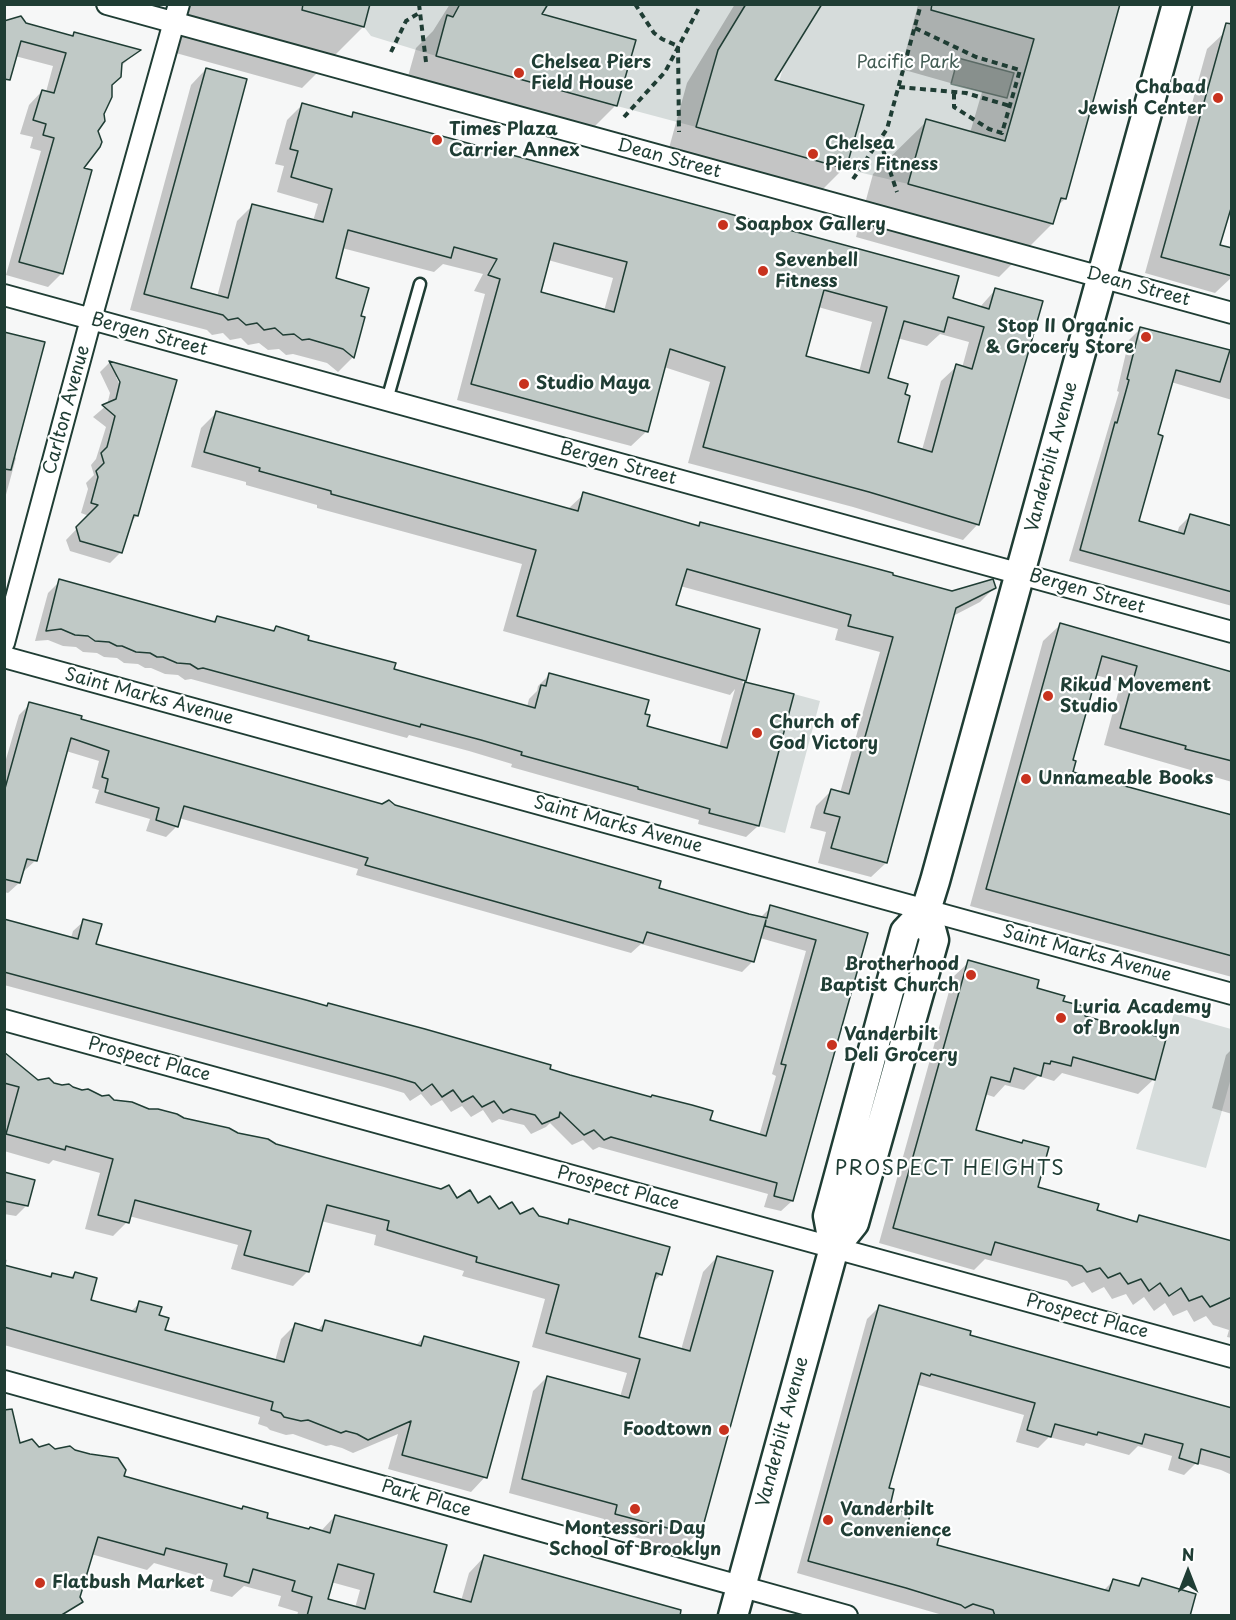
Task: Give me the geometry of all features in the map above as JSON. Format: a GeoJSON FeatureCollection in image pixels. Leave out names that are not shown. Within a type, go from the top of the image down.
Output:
{"type":"FeatureCollection","features":[{"type":"Feature","properties":{"kind":"main road","name":"Vanderbilt Avenue"},"geometry":{"type":"LineString","coordinates":[[733,1616],[834,1248],[828,1216],[905,932],[926,910],[1177,4]]}},
{"type":"Feature","properties":{"kind":"street","name":"Dean Street"},"geometry":{"type":"LineString","coordinates":[[107,4],[177,14],[1232,313]]}},
{"type":"Feature","properties":{"kind":"street","name":"Carlton Avenue"},"geometry":{"type":"LineString","coordinates":[[4,643],[91,319],[177,14]]}},
{"type":"Feature","properties":{"kind":"street","name":"Bergen Street"},"geometry":{"type":"LineString","coordinates":[[4,295],[1232,632]]}},
{"type":"Feature","properties":{"kind":"street","name":"Saint Marks Avenue"},"geometry":{"type":"LineString","coordinates":[[4,657],[1232,994]]}},
{"type":"Feature","properties":{"kind":"street","name":"Prospect Place"},"geometry":{"type":"LineString","coordinates":[[4,1020],[1232,1357]]}},
{"type":"Feature","properties":{"kind":"street","name":"Park Place"},"geometry":{"type":"LineString","coordinates":[[4,1381],[847,1616]]}},
{"type":"Feature","properties":{"kind":"lane"},"geometry":{"type":"LineString","coordinates":[[387,400],[420,284]]}},
{"type":"Feature","properties":{"kind":"path"},"geometry":{"type":"LineString","coordinates":[[419,4],[426,62]]}},
{"type":"Feature","properties":{"kind":"path"},"geometry":{"type":"LineString","coordinates":[[635,4],[654,33],[678,46]]}},
{"type":"Feature","properties":{"kind":"path"},"geometry":{"type":"LineString","coordinates":[[624,117],[665,72],[701,4]]}},
{"type":"Feature","properties":{"kind":"path"},"geometry":{"type":"LineString","coordinates":[[853,179],[887,129],[921,4]]}},
{"type":"Feature","properties":{"kind":"path"},"geometry":{"type":"LineString","coordinates":[[391,52],[406,21],[420,13]]}},
{"type":"Feature","properties":{"kind":"path"},"geometry":{"type":"LineString","coordinates":[[915,28],[976,57],[1020,70],[1015,97],[1002,134],[989,129],[954,107],[954,92]]}},
{"type":"Feature","properties":{"kind":"path"},"geometry":{"type":"LineString","coordinates":[[678,46],[679,132]]}},
{"type":"Feature","properties":{"kind":"path"},"geometry":{"type":"LineString","coordinates":[[899,87],[966,93],[1010,106]]}},
{"type":"Feature","properties":{"kind":"path"},"geometry":{"type":"LineString","coordinates":[[880,140],[897,192]]}},
{"type":"Feature","properties":{"kind":"green space"},"geometry":{"type":"Polygon","coordinates":[[[548,4],[746,5],[718,50],[696,127],[617,106],[635,40],[542,14],[548,4]]]}},
{"type":"Feature","properties":{"kind":"green space"},"geometry":{"type":"Polygon","coordinates":[[[370,5],[460,5],[453,17],[447,15],[436,56],[371,36],[364,27],[370,5]]]}},
{"type":"Feature","properties":{"kind":"green space","name":"Pacific Park"},"geometry":{"type":"Polygon","coordinates":[[[822,5],[956,5],[953,16],[1034,39],[1005,141],[926,119],[908,184],[846,169],[863,105],[779,82],[783,68],[822,5]]]}},
{"type":"Feature","properties":{"kind":"green space"},"geometry":{"type":"Polygon","coordinates":[[[794,694],[820,701],[785,833],[759,826],[794,694]]]}},
{"type":"Feature","properties":{"kind":"green space"},"geometry":{"type":"Polygon","coordinates":[[[1174,1013],[1231,1029],[1231,1078],[1206,1168],[1136,1149],[1174,1013]]]}},
{"type":"Feature","properties":{"kind":"shaded area"},"geometry":{"type":"Polygon","coordinates":[[[958,58],[1014,73],[1007,98],[951,84],[958,58]]]}},
{"type":"Feature","properties":{"kind":"building"},"geometry":{"type":"Polygon","coordinates":[[[303,4],[370,4],[364,27],[302,10],[303,4]]]}},
{"type":"Feature","properties":{"kind":"building"},"geometry":{"type":"Polygon","coordinates":[[[460,4],[548,4],[542,14],[636,40],[617,106],[436,56],[447,15],[453,17],[460,4]]]}},
{"type":"Feature","properties":{"kind":"building"},"geometry":{"type":"Polygon","coordinates":[[[746,4],[822,4],[775,80],[864,105],[846,169],[696,127],[718,50],[746,4]]]}},
{"type":"Feature","properties":{"kind":"building"},"geometry":{"type":"Polygon","coordinates":[[[932,4],[1120,4],[1066,199],[1061,198],[1053,224],[908,184],[926,119],[1005,141],[1034,39],[931,10],[932,4]]]}},
{"type":"Feature","properties":{"kind":"building"},"geometry":{"type":"Polygon","coordinates":[[[21,16],[26,23],[73,36],[74,32],[141,50],[122,63],[121,77],[112,85],[112,97],[104,114],[105,121],[98,131],[102,142],[84,168],[92,170],[63,274],[19,262],[54,138],[43,135],[46,124],[33,120],[42,90],[54,93],[66,53],[21,41],[10,80],[4,79],[4,21],[21,16]]]}},
{"type":"Feature","properties":{"kind":"building"},"geometry":{"type":"Polygon","coordinates":[[[1226,23],[1232,24],[1232,205],[1220,245],[1232,248],[1232,276],[1161,257],[1226,23]]]}},
{"type":"Feature","properties":{"kind":"building"},"geometry":{"type":"Polygon","coordinates":[[[206,68],[247,79],[191,288],[228,298],[252,204],[323,222],[332,189],[291,177],[298,151],[290,149],[302,103],[352,117],[353,112],[959,276],[953,298],[989,309],[995,288],[1043,301],[979,525],[869,492],[703,447],[725,367],[670,349],[648,432],[471,384],[500,279],[488,275],[497,259],[454,247],[451,258],[348,230],[336,278],[369,288],[361,316],[365,317],[354,358],[343,349],[309,339],[302,340],[294,334],[283,335],[275,328],[264,330],[257,323],[246,325],[238,318],[228,320],[223,315],[144,294],[206,68]],[[554,243],[541,292],[614,312],[627,262],[554,243]],[[824,290],[806,356],[869,373],[887,307],[824,290]],[[948,317],[944,332],[904,321],[888,378],[908,384],[905,394],[910,396],[898,442],[932,452],[956,364],[972,369],[984,327],[948,317]]]}},
{"type":"Feature","properties":{"kind":"building"},"geometry":{"type":"Polygon","coordinates":[[[1140,327],[1230,350],[1220,382],[1176,370],[1158,434],[1163,436],[1139,521],[1184,534],[1190,514],[1232,526],[1232,592],[1080,550],[1115,422],[1117,423],[1129,380],[1127,379],[1140,327]]]}},
{"type":"Feature","properties":{"kind":"building"},"geometry":{"type":"Polygon","coordinates":[[[4,332],[45,342],[11,470],[4,469],[4,332]]]}},
{"type":"Feature","properties":{"kind":"building"},"geometry":{"type":"Polygon","coordinates":[[[109,361],[177,380],[138,516],[134,515],[122,553],[80,541],[76,527],[98,505],[91,503],[98,477],[96,471],[104,463],[101,453],[107,447],[115,416],[102,405],[116,399],[120,382],[109,361]]]}},
{"type":"Feature","properties":{"kind":"building"},"geometry":{"type":"Polygon","coordinates":[[[216,411],[578,511],[583,492],[699,526],[700,522],[952,591],[993,579],[996,588],[956,608],[887,863],[831,848],[840,817],[824,813],[831,789],[849,794],[893,637],[848,626],[851,615],[687,569],[676,605],[760,629],[746,681],[517,616],[536,550],[331,494],[331,491],[259,471],[260,468],[204,452],[216,411]]]}},
{"type":"Feature","properties":{"kind":"building"},"geometry":{"type":"Polygon","coordinates":[[[59,579],[215,622],[217,616],[274,631],[276,626],[309,636],[308,640],[396,663],[394,669],[535,708],[541,685],[546,686],[549,673],[649,700],[645,714],[650,715],[647,726],[727,748],[745,682],[794,694],[759,826],[709,813],[710,809],[638,789],[638,787],[521,755],[522,752],[481,740],[421,724],[420,727],[203,668],[198,669],[190,664],[177,663],[150,653],[136,652],[109,642],[95,641],[88,636],[75,635],[61,629],[46,631],[59,579]]]}},
{"type":"Feature","properties":{"kind":"building"},"geometry":{"type":"Polygon","coordinates":[[[1060,623],[1232,672],[1232,761],[1120,728],[1137,666],[1102,656],[1073,760],[1076,761],[1073,772],[1232,815],[1232,956],[986,889],[1060,623]]]}},
{"type":"Feature","properties":{"kind":"building"},"geometry":{"type":"Polygon","coordinates":[[[29,702],[82,716],[81,719],[382,804],[389,800],[395,805],[661,881],[659,888],[749,914],[767,918],[770,905],[868,933],[793,1201],[774,1196],[777,1183],[611,1137],[604,1140],[594,1130],[584,1135],[560,1112],[559,1117],[542,1124],[535,1115],[511,1109],[503,1113],[494,1101],[482,1107],[473,1096],[462,1102],[453,1090],[442,1097],[432,1084],[422,1091],[415,1083],[395,1077],[4,972],[4,919],[78,939],[83,919],[102,924],[96,944],[327,1006],[328,1003],[425,1029],[551,1065],[550,1069],[570,1075],[713,1111],[710,1120],[766,1136],[786,1065],[781,1064],[816,940],[765,926],[766,920],[754,962],[647,932],[643,943],[365,865],[368,858],[184,806],[178,827],[156,820],[159,808],[105,792],[108,779],[102,777],[109,751],[71,738],[37,861],[27,859],[20,883],[4,879],[4,792],[29,702]]]}},
{"type":"Feature","properties":{"kind":"building"},"geometry":{"type":"Polygon","coordinates":[[[968,960],[1039,980],[1037,988],[1065,996],[1063,1001],[1087,1007],[1085,1016],[1166,1039],[1155,1080],[1073,1057],[1071,1066],[1051,1061],[1050,1064],[1044,1063],[1041,1076],[1014,1068],[1010,1082],[991,1077],[976,1130],[1022,1143],[1023,1140],[1049,1147],[1038,1187],[1099,1204],[1097,1210],[1137,1222],[1139,1215],[1232,1241],[1232,1297],[1210,1307],[1202,1296],[1189,1301],[1181,1288],[1169,1296],[1160,1283],[1149,1291],[1141,1279],[1128,1284],[1120,1273],[1108,1278],[1100,1268],[1087,1272],[1082,1266],[995,1242],[991,1255],[893,1228],[968,960]]]}},
{"type":"Feature","properties":{"kind":"building"},"geometry":{"type":"Polygon","coordinates":[[[4,1052],[38,1080],[49,1078],[54,1083],[69,1084],[82,1090],[88,1089],[102,1096],[109,1095],[114,1100],[132,1102],[149,1109],[158,1109],[184,1118],[229,1128],[238,1133],[268,1139],[276,1144],[441,1189],[449,1185],[457,1198],[470,1190],[478,1203],[490,1196],[499,1209],[512,1202],[520,1214],[533,1208],[539,1216],[568,1224],[569,1219],[670,1247],[662,1275],[656,1273],[639,1337],[690,1351],[717,1256],[773,1271],[702,1530],[694,1535],[615,1514],[617,1505],[522,1479],[547,1376],[629,1398],[640,1359],[546,1333],[559,1285],[476,1262],[477,1257],[387,1230],[389,1221],[327,1205],[309,1272],[244,1255],[251,1231],[135,1200],[129,1223],[98,1215],[113,1159],[66,1146],[65,1150],[6,1134],[19,1087],[4,1083],[4,1052]]]}},
{"type":"Feature","properties":{"kind":"building"},"geometry":{"type":"Polygon","coordinates":[[[4,1172],[35,1180],[28,1206],[4,1201],[4,1172]]]}},
{"type":"Feature","properties":{"kind":"building"},"geometry":{"type":"Polygon","coordinates":[[[4,1265],[51,1277],[52,1273],[73,1278],[75,1272],[97,1278],[91,1300],[136,1312],[139,1301],[162,1307],[159,1315],[169,1318],[165,1330],[284,1362],[295,1323],[322,1331],[325,1320],[421,1346],[424,1336],[519,1362],[487,1478],[402,1455],[411,1421],[368,1440],[357,1434],[346,1431],[341,1433],[308,1420],[301,1421],[284,1417],[281,1413],[271,1410],[273,1402],[4,1327],[4,1265]]]}},
{"type":"Feature","properties":{"kind":"building"},"geometry":{"type":"Polygon","coordinates":[[[879,1305],[971,1331],[970,1335],[1232,1408],[1232,1458],[1201,1449],[1198,1464],[1179,1458],[1183,1444],[1145,1434],[1142,1444],[1098,1432],[1097,1435],[1055,1424],[1051,1437],[1027,1430],[1035,1403],[921,1373],[889,1488],[894,1489],[890,1506],[910,1514],[908,1524],[940,1533],[937,1545],[1109,1591],[1113,1579],[1139,1586],[1142,1578],[1196,1594],[1190,1616],[995,1616],[993,1610],[973,1604],[965,1608],[906,1588],[808,1561],[879,1305]]]}},
{"type":"Feature","properties":{"kind":"building"},"geometry":{"type":"Polygon","coordinates":[[[12,1409],[20,1443],[32,1439],[39,1447],[49,1444],[55,1449],[70,1446],[75,1450],[90,1454],[118,1458],[126,1470],[124,1476],[242,1509],[243,1506],[268,1513],[267,1518],[309,1529],[310,1527],[330,1533],[335,1515],[447,1545],[434,1592],[471,1602],[484,1555],[681,1610],[680,1616],[307,1616],[312,1597],[292,1591],[295,1581],[253,1569],[249,1583],[224,1576],[227,1564],[166,1548],[164,1555],[98,1537],[80,1597],[83,1602],[60,1616],[4,1616],[4,1410],[12,1409]],[[338,1564],[328,1599],[365,1609],[374,1574],[338,1564]]]}},
{"type":"Feature","properties":{"kind":"place","name":"Chelsea Piers Field House"},"geometry":{"type":"Point","coordinates":[519,73]}},
{"type":"Feature","properties":{"kind":"place","name":"Chabad Jewish Center"},"geometry":{"type":"Point","coordinates":[1218,98]}},
{"type":"Feature","properties":{"kind":"place","name":"Times Plaza Carrier Annex"},"geometry":{"type":"Point","coordinates":[437,140]}},
{"type":"Feature","properties":{"kind":"place","name":"Chelsea Piers Fitness"},"geometry":{"type":"Point","coordinates":[813,154]}},
{"type":"Feature","properties":{"kind":"place","name":"Soapbox Gallery"},"geometry":{"type":"Point","coordinates":[723,225]}},
{"type":"Feature","properties":{"kind":"place","name":"Sevenbell Fitness"},"geometry":{"type":"Point","coordinates":[763,271]}},
{"type":"Feature","properties":{"kind":"place","name":"Stop II Organic & Grocery Store"},"geometry":{"type":"Point","coordinates":[1146,337]}},
{"type":"Feature","properties":{"kind":"place","name":"Studio Maya"},"geometry":{"type":"Point","coordinates":[524,384]}},
{"type":"Feature","properties":{"kind":"place","name":"Rikud Movement Studio"},"geometry":{"type":"Point","coordinates":[1048,696]}},
{"type":"Feature","properties":{"kind":"place","name":"Church of God Victory"},"geometry":{"type":"Point","coordinates":[757,733]}},
{"type":"Feature","properties":{"kind":"place","name":"Unnameable Books"},"geometry":{"type":"Point","coordinates":[1026,779]}},
{"type":"Feature","properties":{"kind":"place","name":"Brotherhood Baptist Church"},"geometry":{"type":"Point","coordinates":[971,975]}},
{"type":"Feature","properties":{"kind":"place","name":"Luria Academy of Brooklyn"},"geometry":{"type":"Point","coordinates":[1061,1018]}},
{"type":"Feature","properties":{"kind":"place","name":"Vanderbilt Deli Grocery"},"geometry":{"type":"Point","coordinates":[832,1045]}},
{"type":"Feature","properties":{"kind":"place","name":"Foodtown"},"geometry":{"type":"Point","coordinates":[724,1430]}},
{"type":"Feature","properties":{"kind":"place","name":"Montessori Day School of Brooklyn"},"geometry":{"type":"Point","coordinates":[635,1509]}},
{"type":"Feature","properties":{"kind":"place","name":"Vanderbilt Convenience"},"geometry":{"type":"Point","coordinates":[828,1520]}},
{"type":"Feature","properties":{"kind":"place","name":"Flatbush Market"},"geometry":{"type":"Point","coordinates":[40,1583]}},
{"type":"Feature","properties":{"kind":"district","name":"PROSPECT HEIGHTS"},"geometry":{"type":"Point","coordinates":[950,1169]}}]}
